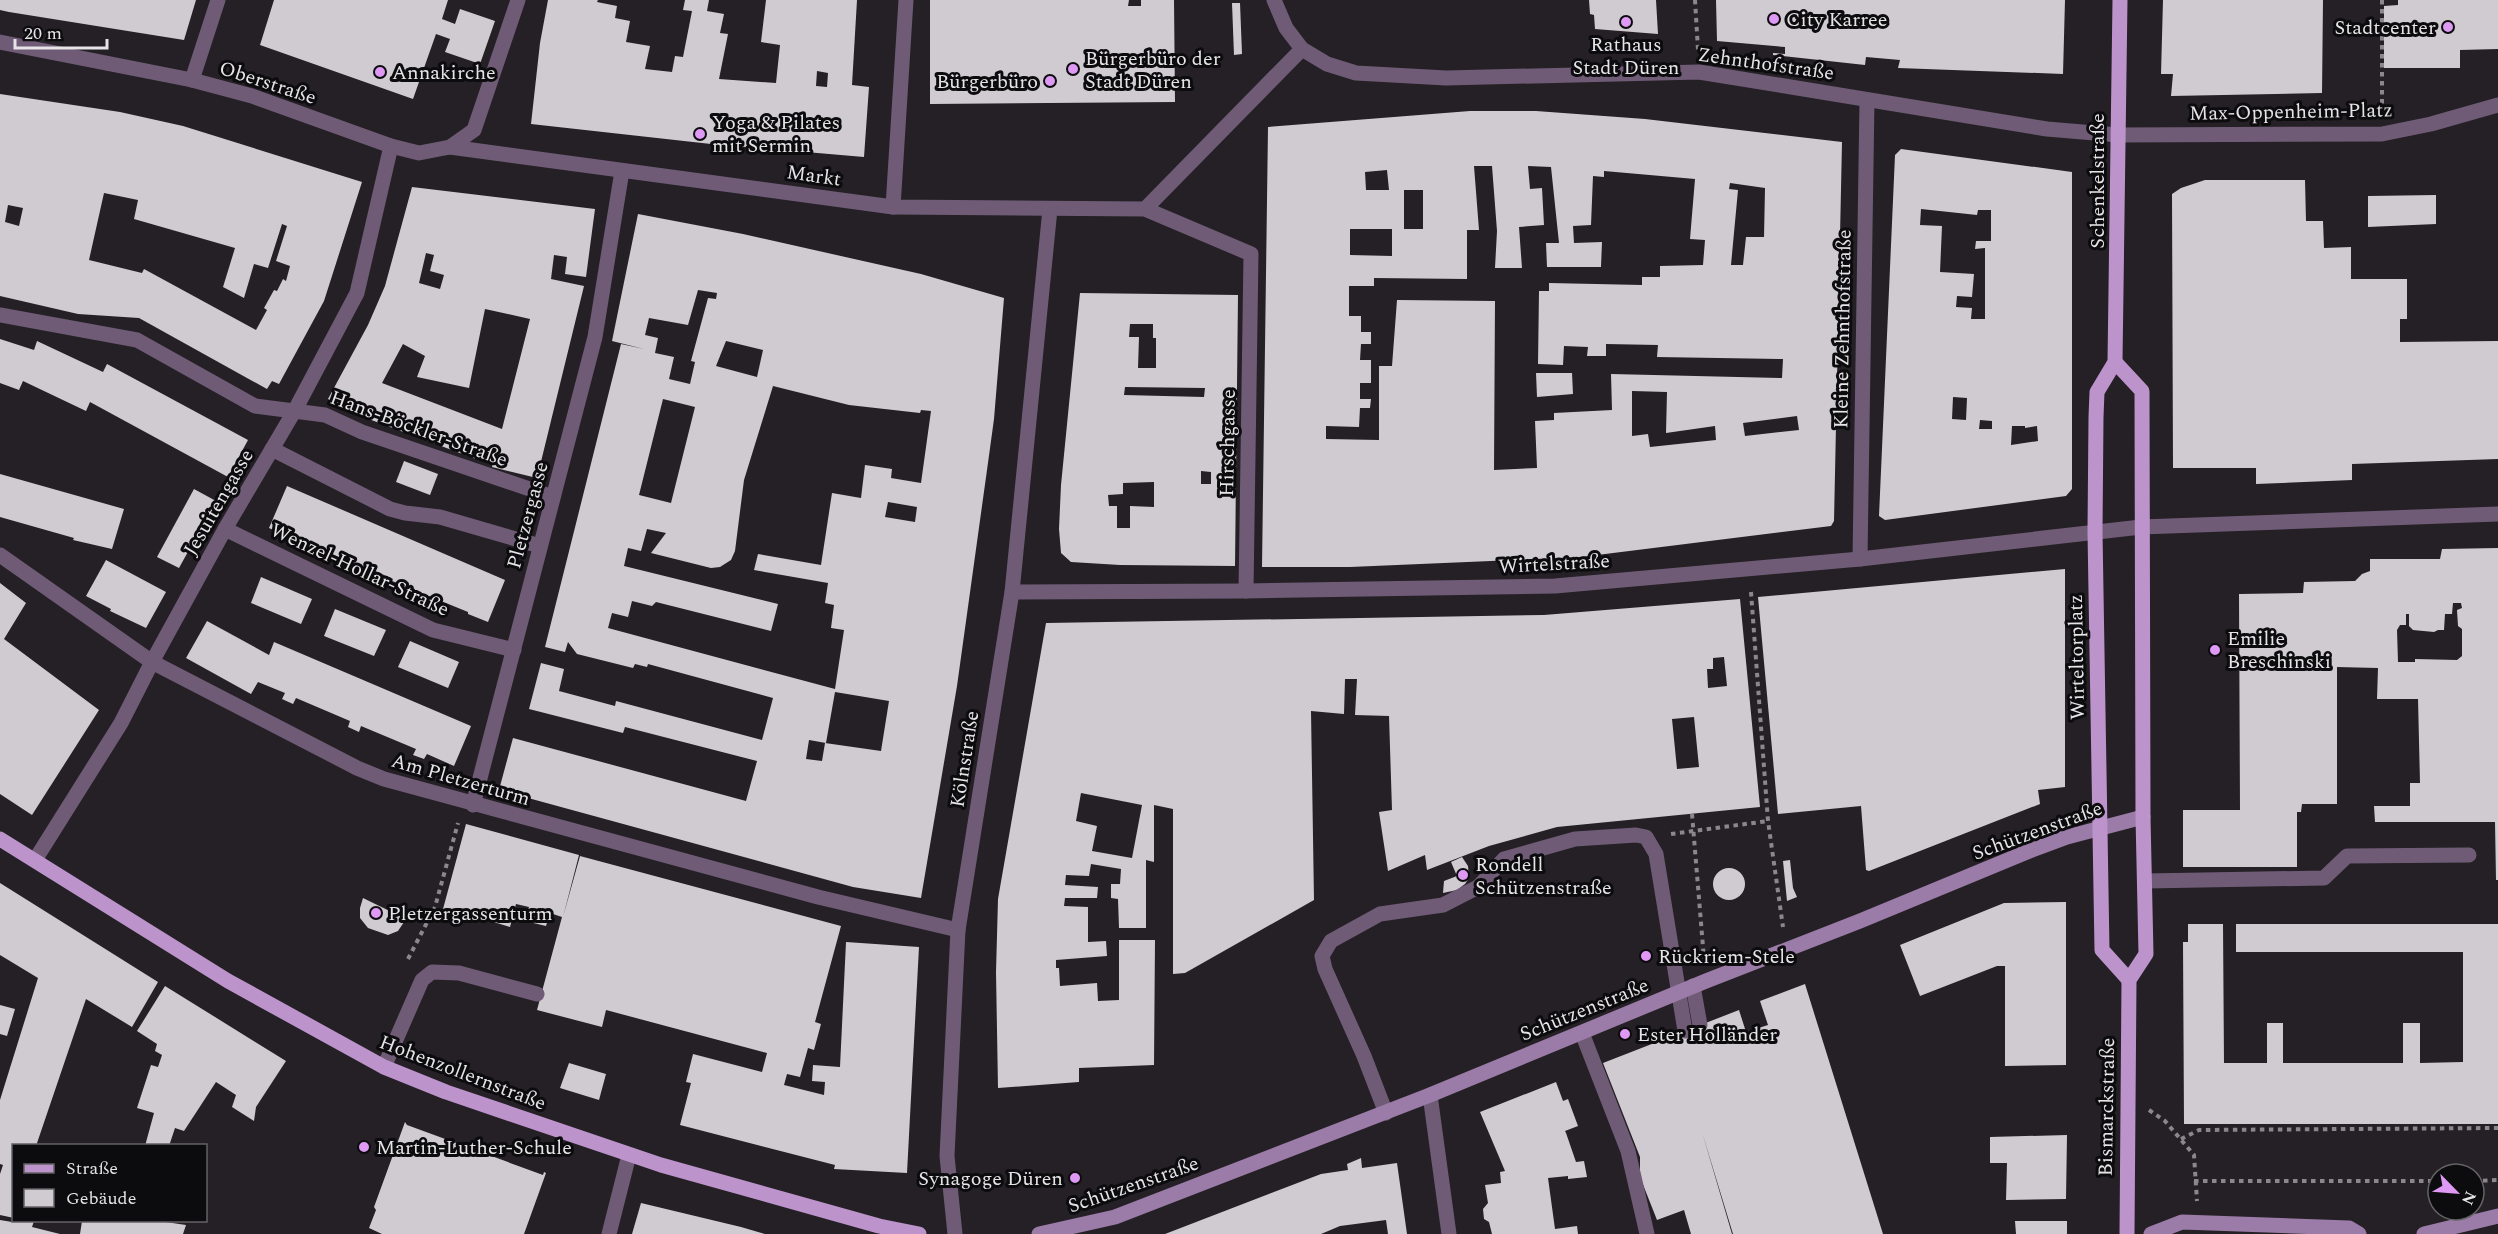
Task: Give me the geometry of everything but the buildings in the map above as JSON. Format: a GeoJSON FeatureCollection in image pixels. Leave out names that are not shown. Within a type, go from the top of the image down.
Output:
{"type":"FeatureCollection","features":[{"type":"Feature","properties":{"kind":"main road","name":"Schenkelstraße"},"geometry":{"type":"LineString","coordinates":[[2115,362],[2120,0]]}},
{"type":"Feature","properties":{"kind":"main road"},"geometry":{"type":"LineString","coordinates":[[2095,532],[2097,392],[2115,362],[2142,391],[2143,817],[2146,954],[2129,980],[2102,950],[2099,827]]}},
{"type":"Feature","properties":{"kind":"main road","name":"Wirteltorplatz"},"geometry":{"type":"LineString","coordinates":[[2095,532],[2099,827]]}},
{"type":"Feature","properties":{"kind":"main road","name":"Hohenzollernstraße"},"geometry":{"type":"LineString","coordinates":[[0,839],[228,981],[384,1066],[446,1092],[629,1155],[879,1226],[919,1234]]}},
{"type":"Feature","properties":{"kind":"main road","name":"Bismarckstraße"},"geometry":{"type":"LineString","coordinates":[[2127,1234],[2129,980]]}},
{"type":"Feature","properties":{"kind":"street"},"geometry":{"type":"LineString","coordinates":[[192,80],[218,0]]}},
{"type":"Feature","properties":{"kind":"street"},"geometry":{"type":"LineString","coordinates":[[450,147],[474,130],[518,0]]}},
{"type":"Feature","properties":{"kind":"street"},"geometry":{"type":"LineString","coordinates":[[893,207],[906,0]]}},
{"type":"Feature","properties":{"kind":"street"},"geometry":{"type":"LineString","coordinates":[[1145,209],[1302,50],[1286,28],[1274,0]]}},
{"type":"Feature","properties":{"kind":"street","name":"Oberstraße"},"geometry":{"type":"LineString","coordinates":[[0,42],[192,80],[252,96],[391,146],[419,153],[450,147]]}},
{"type":"Feature","properties":{"kind":"street","name":"Zehnthofstraße"},"geometry":{"type":"LineString","coordinates":[[1302,50],[1327,64],[1356,73],[1446,78],[1699,72],[2047,129],[2118,135]]}},
{"type":"Feature","properties":{"kind":"street","name":"Kleine Zehnthofstraße"},"geometry":{"type":"LineString","coordinates":[[1860,559],[1867,100]]}},
{"type":"Feature","properties":{"kind":"street","name":"Max-Oppenheim-Platz"},"geometry":{"type":"LineString","coordinates":[[2118,135],[2382,134],[2431,124],[2498,105]]}},
{"type":"Feature","properties":{"kind":"street","name":"Jesuitengasse"},"geometry":{"type":"LineString","coordinates":[[35,860],[121,723],[152,662],[225,529],[295,410],[357,293],[391,146]]}},
{"type":"Feature","properties":{"kind":"street","name":"Markt"},"geometry":{"type":"LineString","coordinates":[[450,147],[893,207],[1145,209],[1251,254],[1250,296]]}},
{"type":"Feature","properties":{"kind":"street","name":"Pletzergasse"},"geometry":{"type":"LineString","coordinates":[[468,804],[514,650],[595,337],[622,171]]}},
{"type":"Feature","properties":{"kind":"street","name":"Kölnstraße"},"geometry":{"type":"LineString","coordinates":[[955,1234],[946,1156],[958,930],[1012,592],[1050,209]]}},
{"type":"Feature","properties":{"kind":"street","name":"Hirschgasse"},"geometry":{"type":"LineString","coordinates":[[1246,591],[1250,296]]}},
{"type":"Feature","properties":{"kind":"street","name":"Hans-Böckler-Straße"},"geometry":{"type":"LineString","coordinates":[[0,315],[137,340],[255,406],[325,415],[362,432],[553,497]]}},
{"type":"Feature","properties":{"kind":"street"},"geometry":{"type":"LineString","coordinates":[[272,449],[390,509],[440,517],[540,546]]}},
{"type":"Feature","properties":{"kind":"street"},"geometry":{"type":"LineString","coordinates":[[2095,532],[2141,527],[2390,516],[2498,514]]}},
{"type":"Feature","properties":{"kind":"street","name":"Wenzel-Hollar-Straße"},"geometry":{"type":"LineString","coordinates":[[225,529],[433,630],[514,650]]}},
{"type":"Feature","properties":{"kind":"street","name":"Wirtelstraße"},"geometry":{"type":"LineString","coordinates":[[1012,592],[1555,586],[1860,559],[2095,532]]}},
{"type":"Feature","properties":{"kind":"street","name":"Am Pletzerturm"},"geometry":{"type":"LineString","coordinates":[[0,555],[152,662],[357,768],[384,779],[468,804],[818,897],[958,930]]}},
{"type":"Feature","properties":{"kind":"street","name":"Schützenstraße"},"geometry":{"type":"LineString","coordinates":[[1039,1234],[1115,1217],[1431,1095],[1700,983],[1860,921],[2032,850],[2099,827],[2143,817]]}},
{"type":"Feature","properties":{"kind":"street"},"geometry":{"type":"LineString","coordinates":[[1386,1113],[1364,1056],[1325,969],[1322,956],[1330,941],[1380,914],[1443,905],[1478,887],[1504,859],[1575,839],[1636,835],[1646,837],[1656,854],[1685,1031]]}},
{"type":"Feature","properties":{"kind":"street"},"geometry":{"type":"LineString","coordinates":[[2145,881],[2324,878],[2347,856],[2469,855]]}},
{"type":"Feature","properties":{"kind":"street"},"geometry":{"type":"LineString","coordinates":[[384,1066],[422,980],[432,972],[459,973],[537,994]]}},
{"type":"Feature","properties":{"kind":"street"},"geometry":{"type":"LineString","coordinates":[[1700,983],[1700,1026]]}},
{"type":"Feature","properties":{"kind":"street"},"geometry":{"type":"LineString","coordinates":[[1582,1032],[1628,1151],[1647,1234]]}},
{"type":"Feature","properties":{"kind":"street"},"geometry":{"type":"LineString","coordinates":[[1431,1095],[1449,1234]]}},
{"type":"Feature","properties":{"kind":"street"},"geometry":{"type":"LineString","coordinates":[[609,1234],[629,1155]]}},
{"type":"Feature","properties":{"kind":"street"},"geometry":{"type":"LineString","coordinates":[[2424,1234],[2498,1216]]}},
{"type":"Feature","properties":{"kind":"street"},"geometry":{"type":"LineString","coordinates":[[2151,1234],[2182,1222],[2349,1228],[2360,1234]]}},
{"type":"Feature","properties":{"kind":"path"},"geometry":{"type":"LineString","coordinates":[[1695,0],[1699,72]]}},
{"type":"Feature","properties":{"kind":"path"},"geometry":{"type":"LineString","coordinates":[[2382,0],[2382,134]]}},
{"type":"Feature","properties":{"kind":"path"},"geometry":{"type":"LineString","coordinates":[[1749,570],[1768,821],[1786,949]]}},
{"type":"Feature","properties":{"kind":"path"},"geometry":{"type":"LineString","coordinates":[[408,960],[435,907],[468,804]]}},
{"type":"Feature","properties":{"kind":"path"},"geometry":{"type":"LineString","coordinates":[[1692,814],[1700,983]]}},
{"type":"Feature","properties":{"kind":"path"},"geometry":{"type":"LineString","coordinates":[[1646,837],[1768,821]]}},
{"type":"Feature","properties":{"kind":"path"},"geometry":{"type":"LineString","coordinates":[[2127,1094],[2165,1121],[2194,1155],[2194,1181],[2201,1222]]}},
{"type":"Feature","properties":{"kind":"path"},"geometry":{"type":"LineString","coordinates":[[2181,1139],[2199,1130],[2498,1128]]}},
{"type":"Feature","properties":{"kind":"path"},"geometry":{"type":"LineString","coordinates":[[2194,1181],[2426,1180]]}},
{"type":"Feature","properties":{"kind":"place","name":"City Karree"},"geometry":{"type":"Point","coordinates":[1774,19]}},
{"type":"Feature","properties":{"kind":"place","name":"Rathaus Stadt Düren"},"geometry":{"type":"Point","coordinates":[1626,22]}},
{"type":"Feature","properties":{"kind":"place","name":"Stadtcenter"},"geometry":{"type":"Point","coordinates":[2448,27]}},
{"type":"Feature","properties":{"kind":"place","name":"Bürgerbüro der Stadt Düren"},"geometry":{"type":"Point","coordinates":[1073,69]}},
{"type":"Feature","properties":{"kind":"place","name":"Annakirche"},"geometry":{"type":"Point","coordinates":[380,72]}},
{"type":"Feature","properties":{"kind":"place","name":"Bürgerbüro"},"geometry":{"type":"Point","coordinates":[1050,81]}},
{"type":"Feature","properties":{"kind":"place","name":"Yoga & Pilates mit Sermin"},"geometry":{"type":"Point","coordinates":[700,134]}},
{"type":"Feature","properties":{"kind":"place","name":"Emilie Breschinski"},"geometry":{"type":"Point","coordinates":[2215,650]}},
{"type":"Feature","properties":{"kind":"place","name":"Rondell Schützenstraße"},"geometry":{"type":"Point","coordinates":[1463,875]}},
{"type":"Feature","properties":{"kind":"place","name":"Pletzergassenturm"},"geometry":{"type":"Point","coordinates":[376,913]}},
{"type":"Feature","properties":{"kind":"place","name":"Rückriem-Stele"},"geometry":{"type":"Point","coordinates":[1646,956]}},
{"type":"Feature","properties":{"kind":"place","name":"Ester Holländer"},"geometry":{"type":"Point","coordinates":[1625,1034]}},
{"type":"Feature","properties":{"kind":"place","name":"Martin-Luther-Schule"},"geometry":{"type":"Point","coordinates":[364,1147]}},
{"type":"Feature","properties":{"kind":"place","name":"Synagoge Düren"},"geometry":{"type":"Point","coordinates":[1075,1178]}}]}
